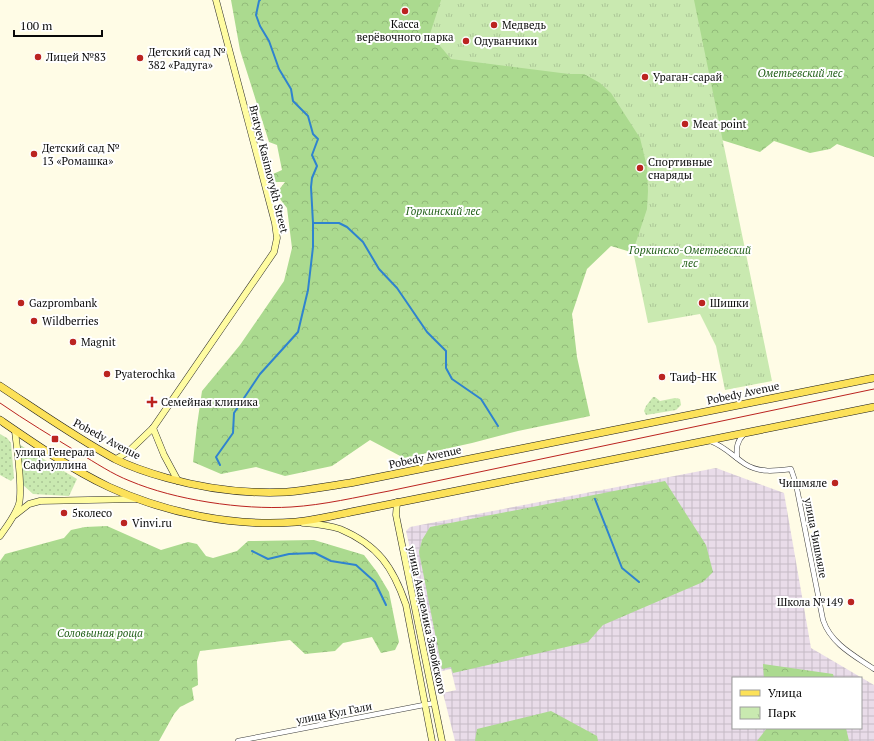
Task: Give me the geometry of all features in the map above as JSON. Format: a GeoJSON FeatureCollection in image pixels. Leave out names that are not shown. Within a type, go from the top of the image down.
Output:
{"type":"FeatureCollection","features":[{"type":"Feature","properties":{"kind":"main road","name":"Pobedy Avenue"},"geometry":{"type":"LineString","coordinates":[[0,386],[67,430],[116,459],[131,466],[178,481],[211,488],[256,492],[287,492],[313,489],[385,476],[874,378]]}},
{"type":"Feature","properties":{"kind":"main road"},"geometry":{"type":"LineString","coordinates":[[0,420],[70,466],[108,487],[138,499],[203,517],[243,521],[296,522],[874,407]]}},
{"type":"Feature","properties":{"kind":"street","name":"Bratyev Kasimovykh Street"},"geometry":{"type":"LineString","coordinates":[[116,459],[128,452],[153,428],[274,252],[277,238],[275,223],[216,0]]}},
{"type":"Feature","properties":{"kind":"street"},"geometry":{"type":"LineString","coordinates":[[153,428],[164,456],[178,481]]}},
{"type":"Feature","properties":{"kind":"street"},"geometry":{"type":"LineString","coordinates":[[0,536],[15,515],[19,504],[20,490],[15,430]]}},
{"type":"Feature","properties":{"kind":"street"},"geometry":{"type":"LineString","coordinates":[[737,458],[736,447],[740,438],[745,433]]}},
{"type":"Feature","properties":{"kind":"street","name":"улица Чишмяле"},"geometry":{"type":"LineString","coordinates":[[710,440],[725,448],[744,463],[761,470],[778,471],[791,469],[796,484],[823,620],[826,628],[835,641],[874,669]]}},
{"type":"Feature","properties":{"kind":"street"},"geometry":{"type":"LineString","coordinates":[[15,515],[30,504],[40,501],[138,499]]}},
{"type":"Feature","properties":{"kind":"street","name":"улица Академика Завойского"},"geometry":{"type":"LineString","coordinates":[[397,502],[396,515],[442,741]]}},
{"type":"Feature","properties":{"kind":"street","name":"улица Академика Завойского"},"geometry":{"type":"LineString","coordinates":[[296,522],[338,529],[358,538],[376,551],[391,569],[406,605],[432,741]]}},
{"type":"Feature","properties":{"kind":"street","name":"улица Кул Гали"},"geometry":{"type":"LineString","coordinates":[[238,741],[434,702]]}},
{"type":"Feature","properties":{"kind":"shaded area"},"geometry":{"type":"Polygon","coordinates":[[[716,468],[784,493],[811,648],[860,677],[732,677],[732,729],[862,729],[862,678],[874,685],[874,741],[455,741],[443,693],[456,690],[451,669],[438,672],[406,531],[410,527],[716,468]]]}},
{"type":"Feature","properties":{"kind":"green space","name":"Горкинский лес"},"geometry":{"type":"Polygon","coordinates":[[[231,0],[442,0],[584,72],[600,82],[614,94],[641,136],[649,167],[654,225],[634,253],[611,246],[587,269],[572,314],[577,357],[590,416],[518,431],[404,458],[370,440],[332,466],[285,476],[256,467],[221,474],[193,462],[202,391],[240,345],[284,281],[292,248],[287,208],[280,199],[278,191],[285,182],[275,182],[273,174],[282,170],[277,145],[269,142],[240,50],[231,0]]]}},
{"type":"Feature","properties":{"kind":"green space","name":"Горкинско-Ометьевский лес"},"geometry":{"type":"Polygon","coordinates":[[[441,0],[694,0],[772,381],[725,390],[716,346],[700,314],[648,323],[633,251],[647,209],[647,167],[640,138],[611,93],[600,83],[584,74],[569,74],[451,59],[430,34],[441,0]]]}},
{"type":"Feature","properties":{"kind":"green space","name":"Ометьевский лес"},"geometry":{"type":"Polygon","coordinates":[[[673,0],[874,0],[874,157],[837,144],[830,149],[810,153],[774,141],[760,152],[709,136],[673,0]]]}},
{"type":"Feature","properties":{"kind":"green space"},"geometry":{"type":"Polygon","coordinates":[[[653,397],[660,401],[675,398],[680,399],[681,405],[676,410],[646,415],[644,411],[653,397]]]}},
{"type":"Feature","properties":{"kind":"green space"},"geometry":{"type":"Polygon","coordinates":[[[0,434],[7,438],[11,443],[14,478],[11,481],[0,475],[0,434]]]}},
{"type":"Feature","properties":{"kind":"green space"},"geometry":{"type":"Polygon","coordinates":[[[20,445],[77,479],[69,496],[33,494],[23,485],[20,445]]]}},
{"type":"Feature","properties":{"kind":"green space"},"geometry":{"type":"Polygon","coordinates":[[[665,481],[706,545],[713,572],[703,582],[603,625],[588,642],[453,673],[451,667],[442,669],[419,552],[422,540],[430,527],[665,481]]]}},
{"type":"Feature","properties":{"kind":"green space","name":"Соловьиная роща"},"geometry":{"type":"Polygon","coordinates":[[[107,526],[161,550],[188,542],[197,544],[206,556],[213,558],[237,551],[248,541],[314,540],[364,555],[377,572],[389,592],[399,642],[395,650],[381,653],[372,637],[343,643],[335,651],[305,654],[290,640],[200,651],[197,661],[198,685],[192,688],[194,700],[180,707],[174,714],[159,741],[0,741],[0,561],[5,554],[64,538],[71,530],[85,527],[107,526]]]}},
{"type":"Feature","properties":{"kind":"green space"},"geometry":{"type":"Polygon","coordinates":[[[763,664],[833,674],[834,677],[764,677],[763,664]]]}},
{"type":"Feature","properties":{"kind":"green space"},"geometry":{"type":"Polygon","coordinates":[[[551,711],[597,736],[598,741],[475,741],[477,729],[551,711]]]}},
{"type":"Feature","properties":{"kind":"green space"},"geometry":{"type":"Polygon","coordinates":[[[766,729],[846,729],[849,741],[757,741],[766,729]]]}},
{"type":"Feature","properties":{"kind":"waterway"},"geometry":{"type":"LineString","coordinates":[[220,465],[216,457],[233,433],[234,413],[260,374],[298,332],[308,290],[313,247],[311,187],[312,178],[317,166],[312,155],[318,139],[313,134],[308,116],[293,101],[291,89],[279,69],[269,41],[260,26],[256,15],[260,0]]}},
{"type":"Feature","properties":{"kind":"waterway"},"geometry":{"type":"LineString","coordinates":[[313,223],[339,223],[347,227],[363,242],[379,269],[397,288],[427,332],[446,351],[446,368],[452,379],[481,399],[498,426]]}},
{"type":"Feature","properties":{"kind":"waterway"},"geometry":{"type":"LineString","coordinates":[[595,499],[622,568],[639,582]]}},
{"type":"Feature","properties":{"kind":"waterway"},"geometry":{"type":"LineString","coordinates":[[252,551],[268,559],[289,554],[315,553],[331,561],[356,565],[375,582],[386,605]]}},
{"type":"Feature","properties":{"kind":"tram line"},"geometry":{"type":"LineString","coordinates":[[0,403],[117,475],[148,488],[167,494],[209,502],[272,508],[328,503],[389,491],[874,389]]}},
{"type":"Feature","properties":{"kind":"place","name":"Касса верёвочного парка"},"geometry":{"type":"Point","coordinates":[405,11]}},
{"type":"Feature","properties":{"kind":"place","name":"Медведь"},"geometry":{"type":"Point","coordinates":[494,25]}},
{"type":"Feature","properties":{"kind":"place","name":"Одуванчики"},"geometry":{"type":"Point","coordinates":[466,41]}},
{"type":"Feature","properties":{"kind":"place","name":"Лицей №83"},"geometry":{"type":"Point","coordinates":[38,57]}},
{"type":"Feature","properties":{"kind":"place","name":"Детский сад № 382 «Радуга»"},"geometry":{"type":"Point","coordinates":[140,58]}},
{"type":"Feature","properties":{"kind":"place","name":"Ураган-сарай"},"geometry":{"type":"Point","coordinates":[645,77]}},
{"type":"Feature","properties":{"kind":"place","name":"Meat point"},"geometry":{"type":"Point","coordinates":[685,124]}},
{"type":"Feature","properties":{"kind":"place","name":"Детский сад № 13 «Ромашка»"},"geometry":{"type":"Point","coordinates":[34,154]}},
{"type":"Feature","properties":{"kind":"place","name":"Спортивные снаряды"},"geometry":{"type":"Point","coordinates":[640,168]}},
{"type":"Feature","properties":{"kind":"place","name":"Gazprombank"},"geometry":{"type":"Point","coordinates":[21,303]}},
{"type":"Feature","properties":{"kind":"place","name":"Шишки"},"geometry":{"type":"Point","coordinates":[702,303]}},
{"type":"Feature","properties":{"kind":"place","name":"Wildberries"},"geometry":{"type":"Point","coordinates":[34,321]}},
{"type":"Feature","properties":{"kind":"place","name":"Magnit"},"geometry":{"type":"Point","coordinates":[73,342]}},
{"type":"Feature","properties":{"kind":"place","name":"Pyaterochka"},"geometry":{"type":"Point","coordinates":[107,374]}},
{"type":"Feature","properties":{"kind":"place","name":"Таиф-НК"},"geometry":{"type":"Point","coordinates":[662,377]}},
{"type":"Feature","properties":{"kind":"place","name":"Семейная клиника"},"geometry":{"type":"Point","coordinates":[152,402]}},
{"type":"Feature","properties":{"kind":"place","name":"улица Генерала Сафиуллина"},"geometry":{"type":"Point","coordinates":[55,439]}},
{"type":"Feature","properties":{"kind":"place","name":"Чишмяле"},"geometry":{"type":"Point","coordinates":[835,483]}},
{"type":"Feature","properties":{"kind":"place","name":"5колесо"},"geometry":{"type":"Point","coordinates":[64,513]}},
{"type":"Feature","properties":{"kind":"place","name":"Vinvi.ru"},"geometry":{"type":"Point","coordinates":[124,523]}},
{"type":"Feature","properties":{"kind":"place","name":"Школа №149"},"geometry":{"type":"Point","coordinates":[851,602]}}]}
